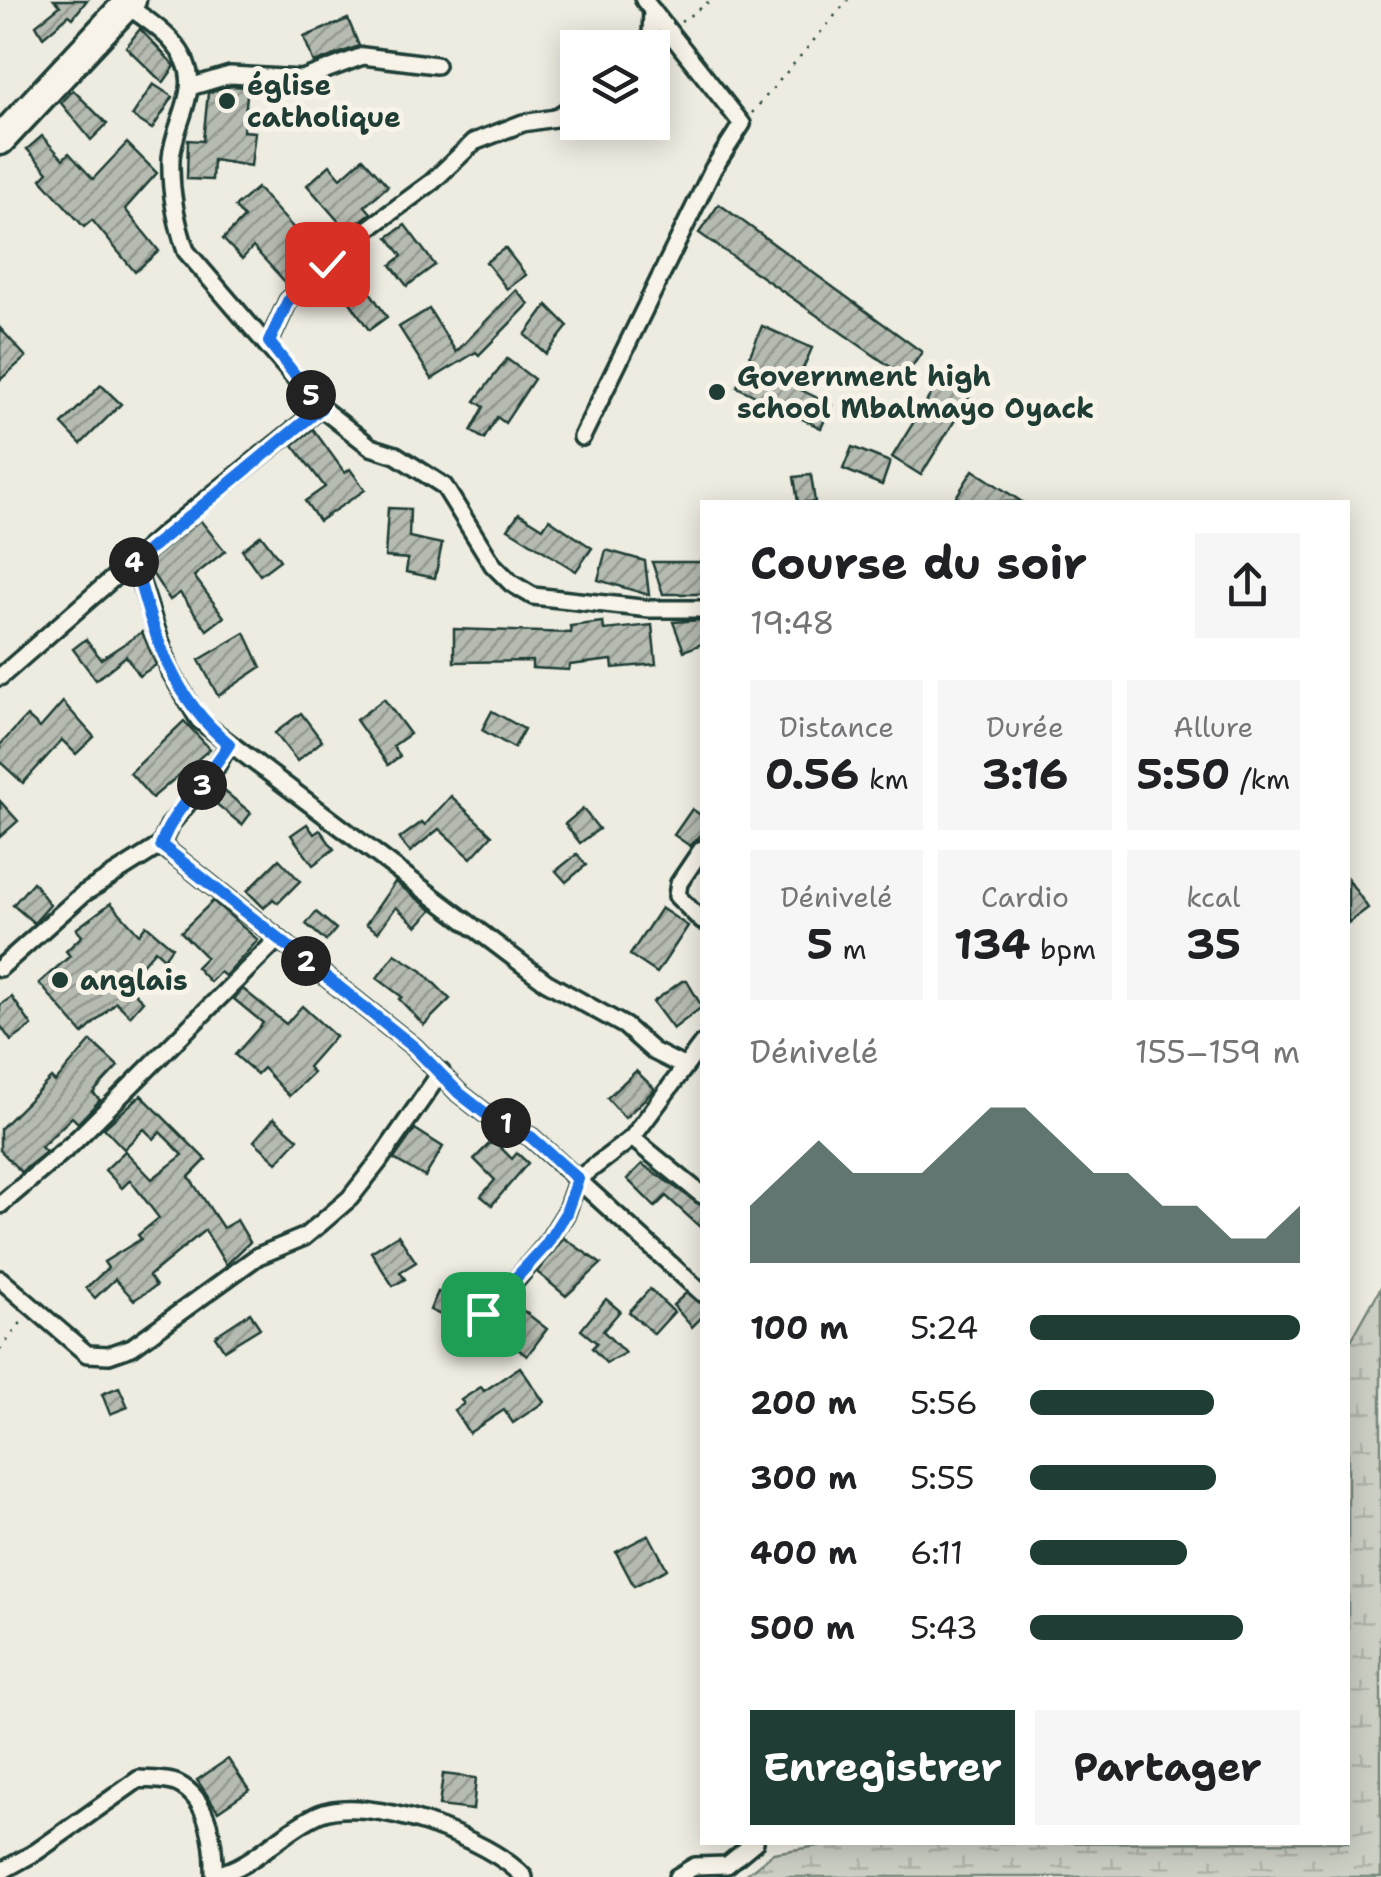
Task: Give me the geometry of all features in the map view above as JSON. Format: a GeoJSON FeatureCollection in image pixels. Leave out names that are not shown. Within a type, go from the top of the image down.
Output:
{"type":"FeatureCollection","features":[{"type":"Feature","properties":{"kind":"highway"},"geometry":{"type":"LineString","coordinates":[[0,140],[129,3]]}},
{"type":"Feature","properties":{"kind":"street"},"geometry":{"type":"LineString","coordinates":[[129,3],[186,60],[190,87],[172,157],[177,224],[186,251],[202,274],[269,342],[321,408],[371,447],[396,455],[444,486],[492,565],[533,596],[650,609],[700,609]]}},
{"type":"Feature","properties":{"kind":"street"},"geometry":{"type":"LineString","coordinates":[[648,5],[667,30]]}},
{"type":"Feature","properties":{"kind":"street"},"geometry":{"type":"LineString","coordinates":[[648,5],[651,30]]}},
{"type":"Feature","properties":{"kind":"street"},"geometry":{"type":"LineString","coordinates":[[582,436],[712,168],[742,124],[670,34]]}},
{"type":"Feature","properties":{"kind":"street"},"geometry":{"type":"LineString","coordinates":[[190,87],[230,75],[302,79],[363,56],[436,64]]}},
{"type":"Feature","properties":{"kind":"street"},"geometry":{"type":"LineString","coordinates":[[269,342],[288,301],[345,246],[432,182],[474,142],[523,123],[560,115]]}},
{"type":"Feature","properties":{"kind":"street"},"geometry":{"type":"LineString","coordinates":[[0,677],[321,408]]}},
{"type":"Feature","properties":{"kind":"street"},"geometry":{"type":"LineString","coordinates":[[134,562],[148,612],[186,701],[200,720],[546,982],[625,1026],[652,1051],[683,1066]]}},
{"type":"Feature","properties":{"kind":"street"},"geometry":{"type":"LineString","coordinates":[[0,968],[82,894],[161,845],[169,826],[214,771],[229,744]]}},
{"type":"Feature","properties":{"kind":"street"},"geometry":{"type":"LineString","coordinates":[[161,845],[276,940],[333,980],[441,1072],[459,1093],[486,1114],[531,1137],[700,1291]]}},
{"type":"Feature","properties":{"kind":"street"},"geometry":{"type":"LineString","coordinates":[[700,852],[679,883],[677,896],[700,919]]}},
{"type":"Feature","properties":{"kind":"street"},"geometry":{"type":"LineString","coordinates":[[0,1205],[72,1144],[276,940]]}},
{"type":"Feature","properties":{"kind":"street"},"geometry":{"type":"LineString","coordinates":[[467,1334],[474,1320],[493,1308],[546,1245],[566,1213],[578,1179],[632,1138],[700,1046]]}},
{"type":"Feature","properties":{"kind":"street"},"geometry":{"type":"LineString","coordinates":[[0,1279],[87,1354],[109,1355],[132,1347],[258,1256],[304,1237],[336,1211],[379,1161],[441,1072]]}},
{"type":"Feature","properties":{"kind":"street"},"geometry":{"type":"LineString","coordinates":[[632,1138],[700,1193]]}},
{"type":"Feature","properties":{"kind":"street"},"geometry":{"type":"LineString","coordinates":[[0,1872],[36,1852],[139,1779],[180,1784],[203,1811],[212,1840],[214,1876],[238,1870],[280,1835],[322,1812],[354,1806],[426,1823],[476,1845],[524,1877]]}},
{"type":"Feature","properties":{"kind":"street"},"geometry":{"type":"LineString","coordinates":[[678,1877],[695,1866],[728,1865],[751,1845]]}},
{"type":"Feature","properties":{"kind":"path"},"geometry":{"type":"LineString","coordinates":[[670,31],[712,0]]}},
{"type":"Feature","properties":{"kind":"path"},"geometry":{"type":"LineString","coordinates":[[742,124],[848,0]]}},
{"type":"Feature","properties":{"kind":"path"},"geometry":{"type":"LineString","coordinates":[[0,1350],[22,1324],[30,1305]]}},
{"type":"Feature","properties":{"kind":"green space"},"geometry":{"type":"Polygon","coordinates":[[[1381,1287],[1381,1877],[743,1877],[773,1853],[825,1845],[1350,1845],[1350,1342],[1381,1287]]]}},
{"type":"Feature","properties":{"kind":"building"},"geometry":{"type":"Polygon","coordinates":[[[54,0],[87,0],[73,18],[69,15],[43,37],[36,25],[60,6],[54,0]]]}},
{"type":"Feature","properties":{"kind":"building"},"geometry":{"type":"Polygon","coordinates":[[[348,19],[359,46],[314,63],[304,37],[348,19]]]}},
{"type":"Feature","properties":{"kind":"building"},"geometry":{"type":"Polygon","coordinates":[[[140,29],[175,66],[163,83],[126,47],[140,29]]]}},
{"type":"Feature","properties":{"kind":"building"},"geometry":{"type":"Polygon","coordinates":[[[153,84],[173,97],[152,129],[132,116],[153,84]]]}},
{"type":"Feature","properties":{"kind":"building"},"geometry":{"type":"Polygon","coordinates":[[[231,86],[248,87],[243,131],[255,132],[251,166],[213,160],[212,180],[187,179],[188,140],[203,141],[208,93],[231,86]]]}},
{"type":"Feature","properties":{"kind":"building"},"geometry":{"type":"Polygon","coordinates":[[[73,90],[107,124],[91,140],[61,103],[73,90]]]}},
{"type":"Feature","properties":{"kind":"building"},"geometry":{"type":"Polygon","coordinates":[[[42,136],[63,159],[69,153],[93,179],[127,143],[157,173],[125,209],[159,251],[135,272],[92,220],[84,227],[41,179],[48,172],[27,149],[42,136]]]}},
{"type":"Feature","properties":{"kind":"building"},"geometry":{"type":"Polygon","coordinates":[[[363,158],[388,186],[365,206],[371,213],[347,231],[307,185],[330,165],[341,178],[363,158]]]}},
{"type":"Feature","properties":{"kind":"building"},"geometry":{"type":"Polygon","coordinates":[[[257,188],[319,256],[288,285],[253,247],[242,259],[223,239],[244,218],[235,207],[257,188]]]}},
{"type":"Feature","properties":{"kind":"building"},"geometry":{"type":"Polygon","coordinates":[[[719,204],[922,352],[905,377],[699,233],[719,204]]]}},
{"type":"Feature","properties":{"kind":"building"},"geometry":{"type":"Polygon","coordinates":[[[405,225],[435,265],[407,286],[391,265],[402,256],[388,237],[405,225]]]}},
{"type":"Feature","properties":{"kind":"building"},"geometry":{"type":"Polygon","coordinates":[[[505,248],[526,275],[507,289],[486,262],[505,248]]]}},
{"type":"Feature","properties":{"kind":"building"},"geometry":{"type":"Polygon","coordinates":[[[368,289],[387,317],[369,330],[350,302],[368,289]]]}},
{"type":"Feature","properties":{"kind":"building"},"geometry":{"type":"Polygon","coordinates":[[[516,290],[529,304],[479,355],[476,352],[432,379],[399,327],[429,309],[456,352],[516,290]]]}},
{"type":"Feature","properties":{"kind":"building"},"geometry":{"type":"Polygon","coordinates":[[[547,305],[568,326],[546,354],[525,335],[547,305]]]}},
{"type":"Feature","properties":{"kind":"building"},"geometry":{"type":"Polygon","coordinates":[[[762,326],[812,348],[795,387],[832,405],[821,428],[737,387],[762,326]]]}},
{"type":"Feature","properties":{"kind":"building"},"geometry":{"type":"Polygon","coordinates":[[[0,328],[26,357],[0,380],[0,328]]]}},
{"type":"Feature","properties":{"kind":"building"},"geometry":{"type":"Polygon","coordinates":[[[507,359],[534,379],[505,423],[497,417],[484,439],[471,431],[484,407],[475,401],[507,359]]]}},
{"type":"Feature","properties":{"kind":"building"},"geometry":{"type":"Polygon","coordinates":[[[946,370],[975,388],[921,475],[892,457],[946,370]]]}},
{"type":"Feature","properties":{"kind":"building"},"geometry":{"type":"Polygon","coordinates":[[[101,385],[121,404],[81,444],[62,424],[101,385]]]}},
{"type":"Feature","properties":{"kind":"building"},"geometry":{"type":"Polygon","coordinates":[[[313,429],[345,473],[350,469],[365,490],[319,521],[305,501],[325,487],[293,445],[313,429]]]}},
{"type":"Feature","properties":{"kind":"building"},"geometry":{"type":"Polygon","coordinates":[[[852,447],[890,462],[882,485],[843,469],[852,447]]]}},
{"type":"Feature","properties":{"kind":"building"},"geometry":{"type":"Polygon","coordinates":[[[973,470],[1019,500],[961,500],[956,497],[973,470]]]}},
{"type":"Feature","properties":{"kind":"building"},"geometry":{"type":"Polygon","coordinates":[[[811,475],[815,500],[798,500],[794,477],[811,475]]]}},
{"type":"Feature","properties":{"kind":"building"},"geometry":{"type":"Polygon","coordinates":[[[388,508],[410,509],[409,537],[442,544],[435,578],[406,572],[408,559],[385,557],[388,508]]]}},
{"type":"Feature","properties":{"kind":"building"},"geometry":{"type":"Polygon","coordinates":[[[519,513],[543,528],[549,519],[592,548],[576,571],[508,529],[519,513]]]}},
{"type":"Feature","properties":{"kind":"building"},"geometry":{"type":"Polygon","coordinates":[[[200,520],[225,551],[194,576],[224,617],[207,630],[180,593],[170,600],[146,564],[200,520]]]}},
{"type":"Feature","properties":{"kind":"building"},"geometry":{"type":"Polygon","coordinates":[[[261,535],[280,560],[260,575],[242,550],[261,535]]]}},
{"type":"Feature","properties":{"kind":"building"},"geometry":{"type":"Polygon","coordinates":[[[606,550],[645,561],[649,595],[598,580],[606,550]]]}},
{"type":"Feature","properties":{"kind":"building"},"geometry":{"type":"Polygon","coordinates":[[[652,562],[700,562],[700,594],[663,594],[652,562]]]}},
{"type":"Feature","properties":{"kind":"building"},"geometry":{"type":"Polygon","coordinates":[[[700,620],[700,645],[684,651],[673,622],[700,620]]]}},
{"type":"Feature","properties":{"kind":"building"},"geometry":{"type":"Polygon","coordinates":[[[603,622],[604,630],[652,625],[656,664],[613,668],[612,660],[570,665],[569,670],[532,668],[532,661],[454,662],[454,629],[571,633],[570,626],[603,622]]]}},
{"type":"Feature","properties":{"kind":"building"},"geometry":{"type":"Polygon","coordinates":[[[142,632],[156,665],[139,676],[126,656],[96,680],[73,649],[86,639],[101,659],[142,632]]]}},
{"type":"Feature","properties":{"kind":"building"},"geometry":{"type":"Polygon","coordinates":[[[245,633],[261,667],[218,696],[199,660],[245,633]]]}},
{"type":"Feature","properties":{"kind":"building"},"geometry":{"type":"Polygon","coordinates":[[[384,699],[410,734],[393,746],[400,756],[388,765],[356,720],[384,699]]]}},
{"type":"Feature","properties":{"kind":"building"},"geometry":{"type":"Polygon","coordinates":[[[63,702],[94,737],[76,754],[62,740],[23,783],[0,762],[0,745],[27,716],[40,728],[63,702]]]}},
{"type":"Feature","properties":{"kind":"building"},"geometry":{"type":"Polygon","coordinates":[[[492,711],[524,729],[514,748],[482,730],[492,711]]]}},
{"type":"Feature","properties":{"kind":"building"},"geometry":{"type":"Polygon","coordinates":[[[301,713],[322,741],[297,761],[275,733],[301,713]]]}},
{"type":"Feature","properties":{"kind":"building"},"geometry":{"type":"Polygon","coordinates":[[[184,721],[210,749],[152,798],[130,773],[184,721]]]}},
{"type":"Feature","properties":{"kind":"building"},"geometry":{"type":"Polygon","coordinates":[[[217,785],[251,813],[242,825],[208,797],[217,785]]]}},
{"type":"Feature","properties":{"kind":"building"},"geometry":{"type":"Polygon","coordinates":[[[451,796],[492,835],[471,858],[439,829],[410,852],[399,839],[422,822],[425,825],[451,796]]]}},
{"type":"Feature","properties":{"kind":"building"},"geometry":{"type":"Polygon","coordinates":[[[0,801],[18,821],[0,837],[0,801]]]}},
{"type":"Feature","properties":{"kind":"building"},"geometry":{"type":"Polygon","coordinates":[[[583,809],[599,829],[580,843],[565,824],[583,809]]]}},
{"type":"Feature","properties":{"kind":"building"},"geometry":{"type":"Polygon","coordinates":[[[692,809],[700,815],[700,836],[690,846],[674,835],[692,809]]]}},
{"type":"Feature","properties":{"kind":"building"},"geometry":{"type":"Polygon","coordinates":[[[307,824],[314,834],[320,830],[334,849],[313,865],[291,835],[307,824]]]}},
{"type":"Feature","properties":{"kind":"building"},"geometry":{"type":"Polygon","coordinates":[[[577,854],[586,865],[566,882],[556,871],[577,854]]]}},
{"type":"Feature","properties":{"kind":"building"},"geometry":{"type":"Polygon","coordinates":[[[279,859],[300,881],[278,903],[273,899],[264,908],[247,891],[279,859]]]}},
{"type":"Feature","properties":{"kind":"building"},"geometry":{"type":"Polygon","coordinates":[[[33,882],[50,905],[34,923],[13,905],[33,882]]]}},
{"type":"Feature","properties":{"kind":"building"},"geometry":{"type":"Polygon","coordinates":[[[395,882],[432,910],[417,926],[396,907],[378,932],[366,924],[395,882]]]}},
{"type":"Feature","properties":{"kind":"building"},"geometry":{"type":"Polygon","coordinates":[[[1350,882],[1368,908],[1350,922],[1350,882]]]}},
{"type":"Feature","properties":{"kind":"building"},"geometry":{"type":"Polygon","coordinates":[[[213,901],[258,940],[225,976],[220,972],[210,982],[196,967],[206,957],[181,932],[213,901]]]}},
{"type":"Feature","properties":{"kind":"building"},"geometry":{"type":"Polygon","coordinates":[[[111,903],[139,934],[146,925],[172,947],[164,958],[155,950],[125,984],[143,1001],[130,1016],[116,1002],[83,1034],[39,983],[70,956],[66,951],[82,936],[76,929],[111,903]]]}},
{"type":"Feature","properties":{"kind":"building"},"geometry":{"type":"Polygon","coordinates":[[[661,908],[688,926],[657,973],[630,955],[661,908]]]}},
{"type":"Feature","properties":{"kind":"building"},"geometry":{"type":"Polygon","coordinates":[[[316,912],[336,929],[326,941],[306,924],[316,912]]]}},
{"type":"Feature","properties":{"kind":"building"},"geometry":{"type":"Polygon","coordinates":[[[395,954],[422,971],[450,999],[424,1025],[399,999],[402,997],[377,978],[395,954]]]}},
{"type":"Feature","properties":{"kind":"building"},"geometry":{"type":"Polygon","coordinates":[[[687,981],[700,1009],[673,1029],[653,1002],[687,981]]]}},
{"type":"Feature","properties":{"kind":"building"},"geometry":{"type":"Polygon","coordinates":[[[243,989],[286,1024],[302,1006],[335,1036],[308,1067],[313,1073],[289,1096],[263,1068],[257,1074],[235,1055],[263,1023],[234,999],[243,989]]]}},
{"type":"Feature","properties":{"kind":"building"},"geometry":{"type":"Polygon","coordinates":[[[12,997],[32,1026],[11,1041],[0,1025],[0,1005],[12,997]]]}},
{"type":"Feature","properties":{"kind":"building"},"geometry":{"type":"Polygon","coordinates":[[[91,1041],[118,1066],[93,1093],[100,1100],[78,1123],[72,1117],[41,1147],[46,1152],[21,1172],[0,1150],[0,1129],[51,1078],[55,1082],[91,1041]]]}},
{"type":"Feature","properties":{"kind":"building"},"geometry":{"type":"Polygon","coordinates":[[[636,1071],[655,1089],[625,1118],[607,1098],[636,1071]]]}},
{"type":"Feature","properties":{"kind":"building"},"geometry":{"type":"Polygon","coordinates":[[[141,1095],[206,1160],[189,1177],[223,1228],[237,1220],[250,1242],[226,1265],[205,1230],[149,1276],[156,1286],[134,1300],[115,1279],[95,1298],[86,1288],[108,1268],[104,1262],[141,1239],[138,1235],[159,1218],[130,1180],[122,1188],[105,1170],[125,1151],[152,1179],[183,1155],[160,1132],[154,1139],[144,1129],[124,1149],[104,1128],[141,1095]]]}},
{"type":"Feature","properties":{"kind":"building"},"geometry":{"type":"Polygon","coordinates":[[[274,1118],[298,1139],[277,1162],[254,1141],[274,1118]]]}},
{"type":"Feature","properties":{"kind":"building"},"geometry":{"type":"Polygon","coordinates":[[[415,1129],[443,1147],[425,1177],[394,1159],[415,1129]]]}},
{"type":"Feature","properties":{"kind":"building"},"geometry":{"type":"Polygon","coordinates":[[[493,1140],[512,1159],[517,1153],[528,1163],[492,1205],[481,1196],[495,1180],[474,1159],[493,1140]]]}},
{"type":"Feature","properties":{"kind":"building"},"geometry":{"type":"Polygon","coordinates":[[[642,1164],[700,1205],[700,1227],[666,1196],[655,1207],[627,1179],[642,1164]]]}},
{"type":"Feature","properties":{"kind":"building"},"geometry":{"type":"Polygon","coordinates":[[[398,1235],[416,1262],[400,1272],[405,1279],[393,1286],[371,1252],[398,1235]]]}},
{"type":"Feature","properties":{"kind":"building"},"geometry":{"type":"Polygon","coordinates":[[[564,1238],[601,1264],[566,1296],[537,1272],[564,1238]]]}},
{"type":"Feature","properties":{"kind":"building"},"geometry":{"type":"Polygon","coordinates":[[[650,1289],[674,1312],[654,1334],[629,1312],[650,1289]]]}},
{"type":"Feature","properties":{"kind":"building"},"geometry":{"type":"Polygon","coordinates":[[[438,1292],[457,1301],[449,1319],[430,1310],[438,1292]]]}},
{"type":"Feature","properties":{"kind":"building"},"geometry":{"type":"Polygon","coordinates":[[[686,1293],[700,1303],[700,1319],[692,1327],[673,1305],[686,1293]]]}},
{"type":"Feature","properties":{"kind":"building"},"geometry":{"type":"Polygon","coordinates":[[[606,1299],[620,1311],[603,1331],[625,1353],[606,1363],[592,1348],[597,1343],[581,1330],[606,1299]]]}},
{"type":"Feature","properties":{"kind":"building"},"geometry":{"type":"Polygon","coordinates":[[[516,1305],[547,1329],[527,1356],[489,1327],[516,1305]]]}},
{"type":"Feature","properties":{"kind":"building"},"geometry":{"type":"Polygon","coordinates":[[[250,1313],[260,1328],[224,1350],[215,1336],[250,1313]]]}},
{"type":"Feature","properties":{"kind":"building"},"geometry":{"type":"Polygon","coordinates":[[[520,1367],[544,1402],[513,1423],[504,1410],[469,1433],[454,1410],[464,1404],[461,1400],[481,1387],[484,1391],[520,1367]]]}},
{"type":"Feature","properties":{"kind":"building"},"geometry":{"type":"Polygon","coordinates":[[[119,1387],[128,1407],[110,1414],[102,1394],[119,1387]]]}},
{"type":"Feature","properties":{"kind":"building"},"geometry":{"type":"Polygon","coordinates":[[[649,1535],[667,1569],[634,1586],[616,1552],[649,1535]]]}},
{"type":"Feature","properties":{"kind":"building"},"geometry":{"type":"Polygon","coordinates":[[[228,1759],[249,1790],[218,1811],[197,1780],[228,1759]]]}},
{"type":"Feature","properties":{"kind":"building"},"geometry":{"type":"Polygon","coordinates":[[[443,1774],[476,1778],[473,1810],[439,1806],[443,1774]]]}},
{"type":"Feature","properties":{"kind":"place","name":"église catholique"},"geometry":{"type":"Point","coordinates":[227,101]}},
{"type":"Feature","properties":{"kind":"place","name":"Government high school Mbalmayo Oyack"},"geometry":{"type":"Point","coordinates":[717,392]}},
{"type":"Feature","properties":{"kind":"place","name":"anglais"},"geometry":{"type":"Point","coordinates":[60,980]}},
{"type":"Feature","properties":{"kind":"route"},"geometry":{"type":"LineString","coordinates":[[327,264],[288,301],[269,342],[321,408],[134,562],[170,671],[200,720],[229,744],[214,771],[169,826],[161,845],[414,1047],[459,1093],[486,1114],[531,1137],[578,1179],[566,1213],[546,1245],[493,1308],[483,1314]]}}]}
